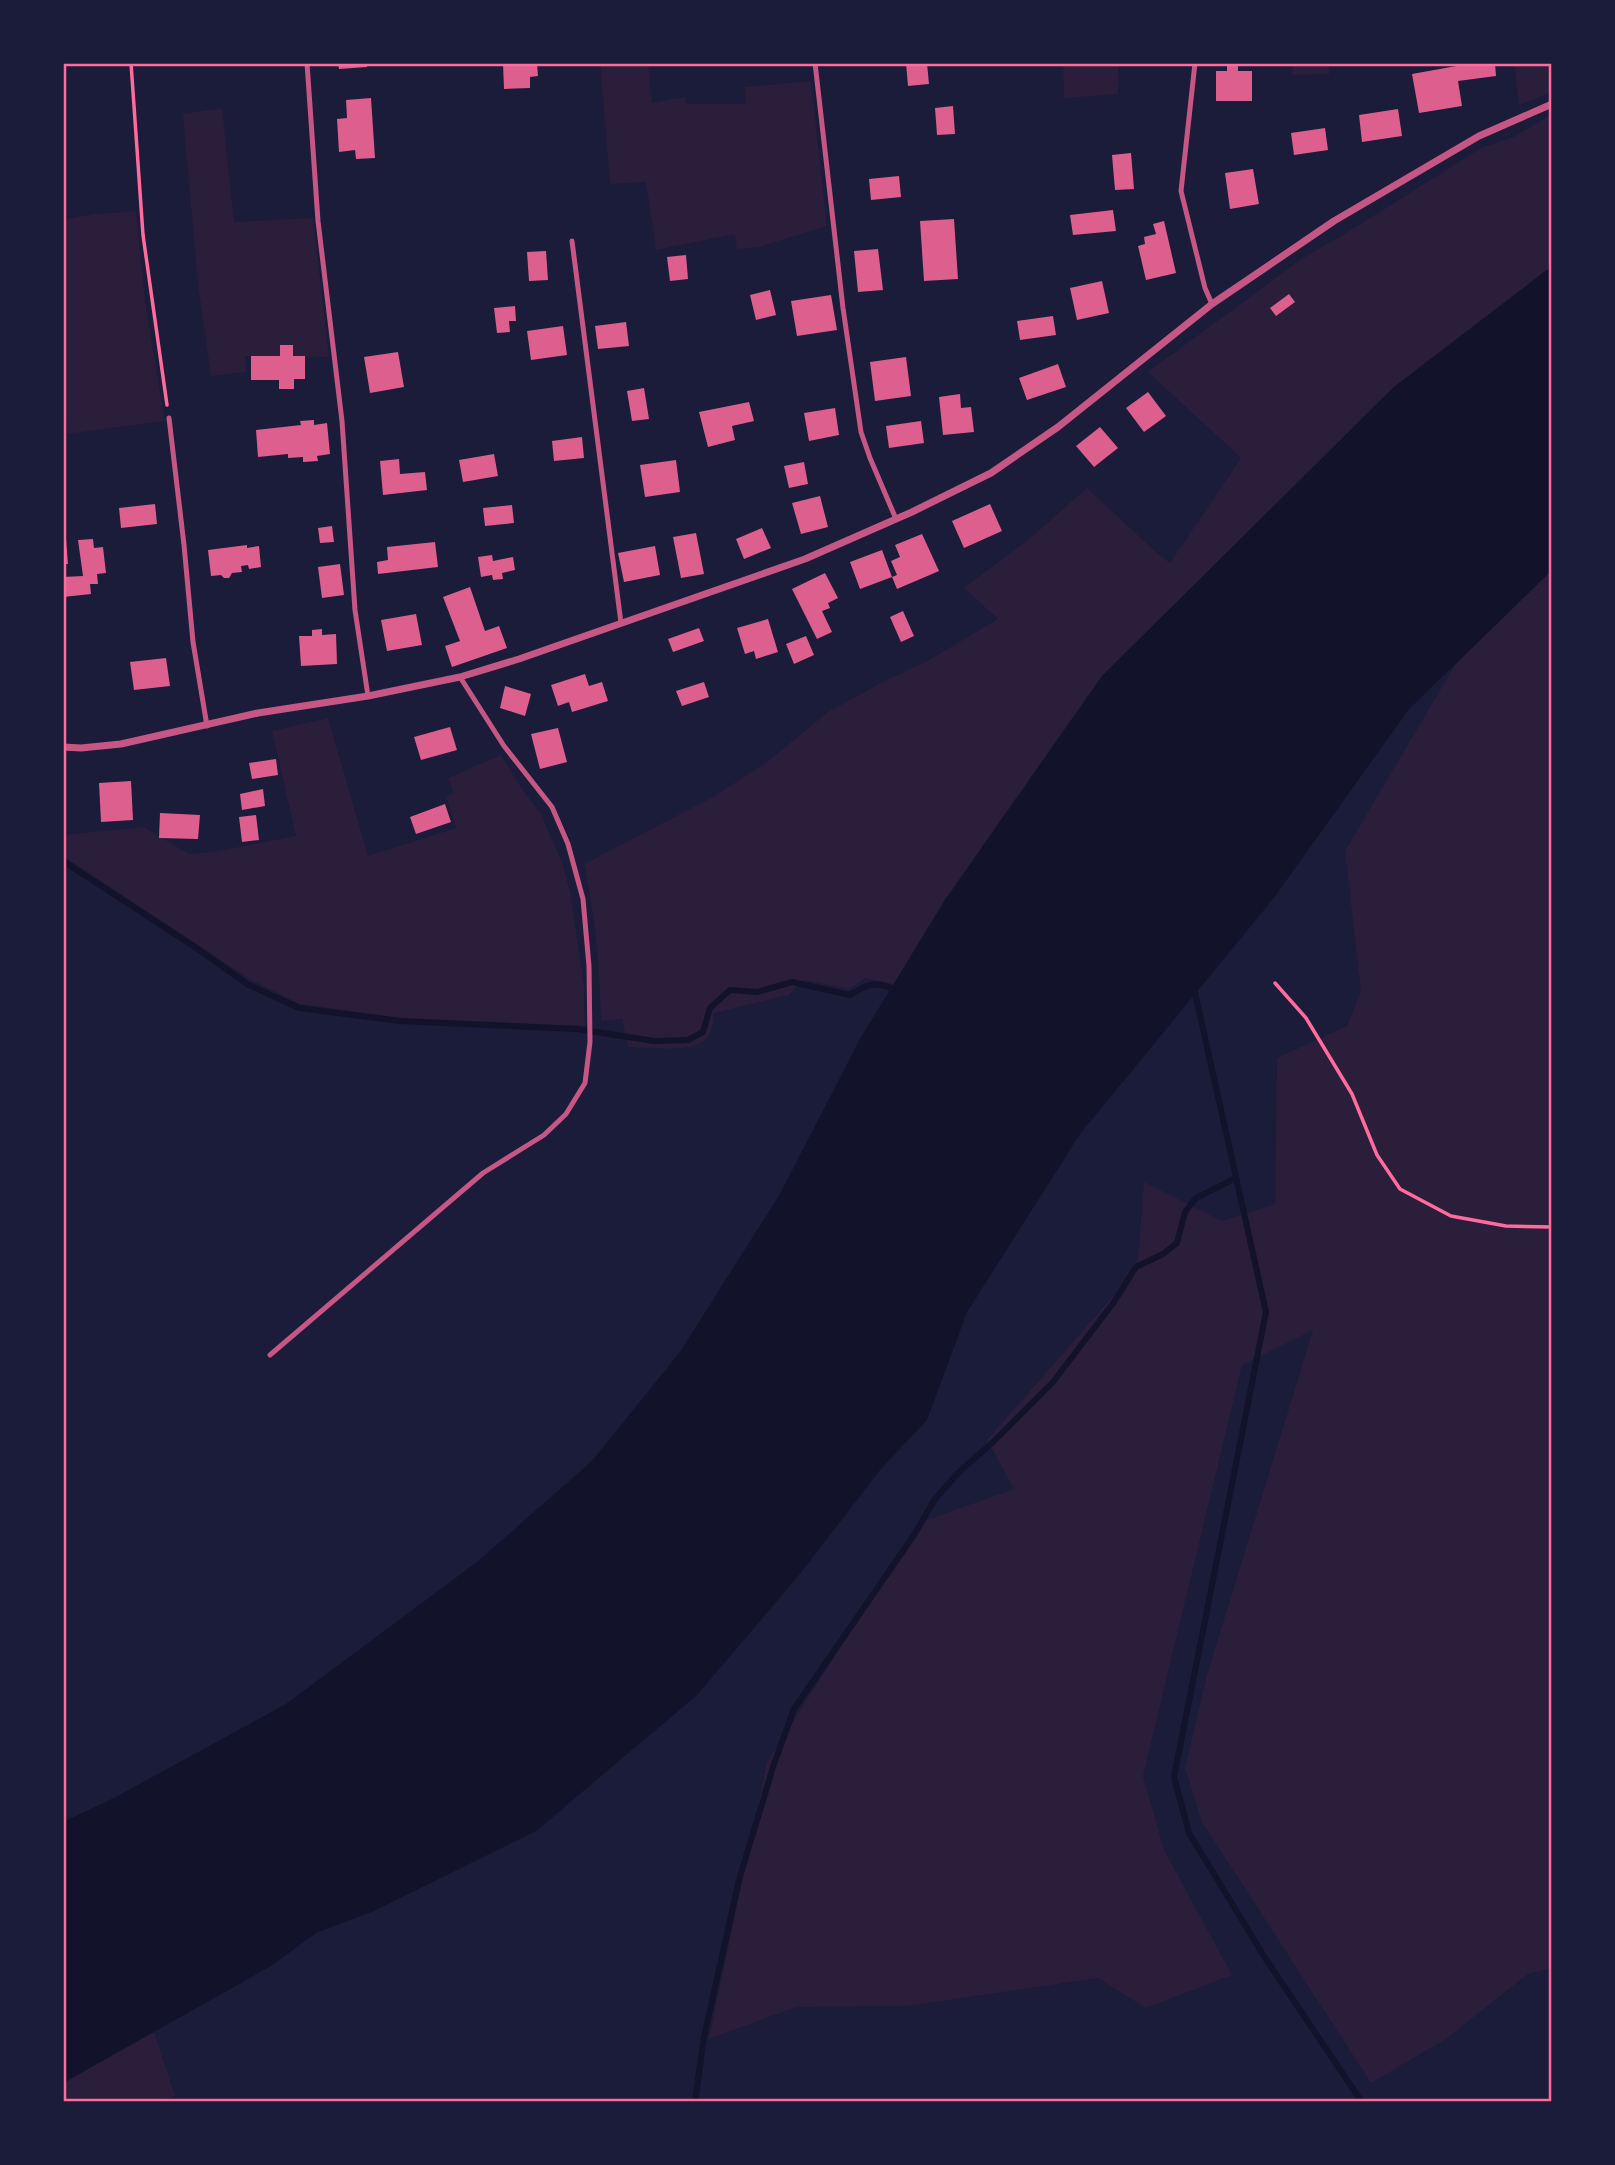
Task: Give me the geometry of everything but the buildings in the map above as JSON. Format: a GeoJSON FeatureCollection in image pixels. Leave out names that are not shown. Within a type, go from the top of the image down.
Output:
{"type":"FeatureCollection","features":[{"type":"Feature","properties":{"kind":"street"},"geometry":{"type":"LineString","coordinates":[[63,747],[121,744],[258,713],[368,696],[460,677],[805,559],[991,473],[1058,426],[1212,303],[1334,220],[1479,136],[1552,104]]}},
{"type":"Feature","properties":{"kind":"lane"},"geometry":{"type":"LineString","coordinates":[[307,63],[318,220],[342,421],[355,611],[368,696]]}},
{"type":"Feature","properties":{"kind":"lane"},"geometry":{"type":"LineString","coordinates":[[815,63],[843,308],[861,432],[896,519]]}},
{"type":"Feature","properties":{"kind":"lane"},"geometry":{"type":"LineString","coordinates":[[1195,63],[1181,191],[1205,288],[1212,303]]}},
{"type":"Feature","properties":{"kind":"lane"},"geometry":{"type":"LineString","coordinates":[[572,241],[621,622]]}},
{"type":"Feature","properties":{"kind":"lane"},"geometry":{"type":"LineString","coordinates":[[169,418],[193,642],[207,726]]}},
{"type":"Feature","properties":{"kind":"lane"},"geometry":{"type":"LineString","coordinates":[[270,1355],[482,1173],[544,1135],[566,1114],[584,1083],[591,1020],[589,967],[583,899],[568,845],[552,807],[504,746],[460,677]]}},
{"type":"Feature","properties":{"kind":"path"},"geometry":{"type":"LineString","coordinates":[[131,63],[143,235],[169,418]]}},
{"type":"Feature","properties":{"kind":"path"},"geometry":{"type":"LineString","coordinates":[[1275,983],[1306,1018],[1352,1094],[1377,1155],[1400,1189],[1451,1216],[1506,1226],[1552,1227]]}},
{"type":"Feature","properties":{"kind":"shaded area"},"geometry":{"type":"Polygon","coordinates":[[[600,63],[648,63],[652,103],[685,97],[687,104],[746,104],[745,87],[811,81],[827,226],[759,247],[737,249],[735,234],[656,250],[646,182],[610,184],[600,63]]]}},
{"type":"Feature","properties":{"kind":"shaded area"},"geometry":{"type":"Polygon","coordinates":[[[1063,63],[1119,63],[1118,94],[1064,98],[1063,63]]]}},
{"type":"Feature","properties":{"kind":"shaded area"},"geometry":{"type":"Polygon","coordinates":[[[1293,63],[1329,63],[1329,74],[1292,75],[1293,63]]]}},
{"type":"Feature","properties":{"kind":"shaded area"},"geometry":{"type":"Polygon","coordinates":[[[1514,63],[1552,63],[1552,92],[1519,105],[1514,63]]]}},
{"type":"Feature","properties":{"kind":"shaded area"},"geometry":{"type":"Polygon","coordinates":[[[222,108],[234,222],[313,218],[329,357],[245,356],[246,372],[211,376],[198,285],[183,114],[222,108]]]}},
{"type":"Feature","properties":{"kind":"shaded area"},"geometry":{"type":"Polygon","coordinates":[[[1552,114],[1552,266],[1394,387],[1102,676],[945,900],[894,984],[865,978],[849,989],[805,980],[788,995],[714,1013],[711,1030],[706,1039],[690,1047],[628,1047],[622,1019],[601,1021],[596,942],[584,864],[713,797],[767,762],[828,712],[929,660],[998,619],[964,588],[1033,536],[1087,488],[1170,563],[1241,458],[1148,372],[1300,260],[1481,148],[1514,137],[1552,114]]]}},
{"type":"Feature","properties":{"kind":"shaded area"},"geometry":{"type":"Polygon","coordinates":[[[136,211],[145,301],[165,421],[67,434],[63,384],[63,220],[94,214],[136,211]]]}},
{"type":"Feature","properties":{"kind":"shaded area"},"geometry":{"type":"Polygon","coordinates":[[[1552,266],[1552,570],[1409,709],[1273,899],[1080,1134],[967,1312],[927,1420],[880,1470],[799,1575],[697,1695],[536,1831],[374,1911],[316,1933],[271,1966],[63,2083],[63,1822],[116,1797],[286,1704],[477,1562],[592,1461],[680,1352],[780,1194],[860,1039],[945,900],[1102,676],[1394,387],[1552,266]]]}},
{"type":"Feature","properties":{"kind":"shaded area"},"geometry":{"type":"Polygon","coordinates":[[[1552,570],[1552,1968],[1528,1974],[1446,2039],[1371,2083],[1202,1822],[1185,1768],[1207,1675],[1313,1330],[1242,1365],[1143,1776],[1164,1850],[1232,1975],[1146,2008],[1098,1978],[907,2006],[796,2007],[709,2039],[767,1762],[921,1522],[1014,1489],[987,1440],[1137,1269],[1144,1182],[1222,1221],[1275,1204],[1277,1058],[1347,1026],[1361,992],[1345,851],[1455,665],[1552,570]]]}},
{"type":"Feature","properties":{"kind":"shaded area"},"geometry":{"type":"Polygon","coordinates":[[[328,718],[368,856],[456,828],[446,796],[454,793],[448,778],[501,755],[541,814],[563,865],[570,892],[584,985],[585,1026],[401,1018],[300,1004],[248,978],[63,856],[63,835],[144,827],[189,854],[296,836],[272,731],[328,718]]]}},
{"type":"Feature","properties":{"kind":"shaded area"},"geometry":{"type":"Polygon","coordinates":[[[154,2032],[175,2096],[145,2102],[63,2102],[63,2083],[154,2032]]]}},
{"type":"Feature","properties":{"kind":"waterway"},"geometry":{"type":"LineString","coordinates":[[63,861],[247,984],[299,1008],[400,1021],[577,1029],[654,1041],[688,1040],[703,1032],[710,1008],[730,990],[757,992],[792,982],[850,995],[865,987],[879,985],[891,988],[895,996]]}},
{"type":"Feature","properties":{"kind":"waterway"},"geometry":{"type":"LineString","coordinates":[[1193,984],[1266,1312],[1174,1777],[1189,1833],[1267,1961],[1362,2102]]}},
{"type":"Feature","properties":{"kind":"waterway"},"geometry":{"type":"LineString","coordinates":[[695,2102],[704,2037],[739,1880],[774,1764],[794,1709],[914,1535],[935,1499],[959,1472],[1053,1382],[1114,1302],[1136,1267],[1163,1254],[1177,1243],[1185,1212],[1196,1198],[1236,1178]]}}]}
